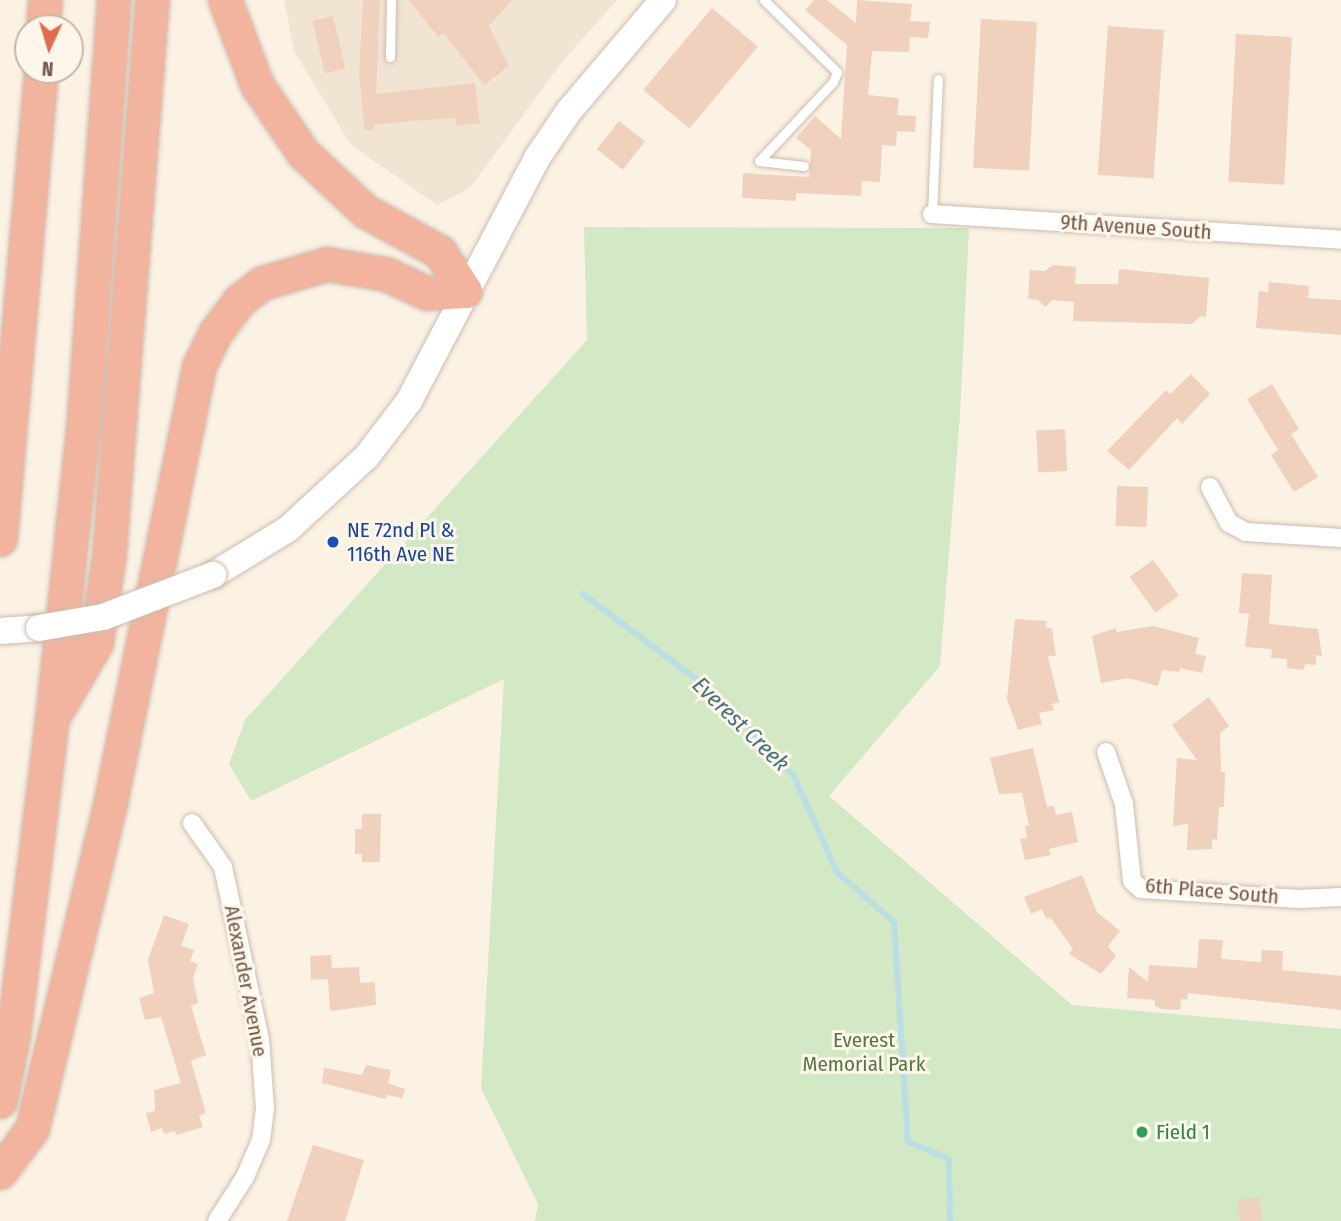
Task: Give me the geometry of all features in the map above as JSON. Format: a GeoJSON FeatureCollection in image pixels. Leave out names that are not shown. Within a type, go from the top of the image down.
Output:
{"type":"FeatureCollection","features":[{"type":"Feature","properties":{"kind":"highway"},"geometry":{"type":"LineString","coordinates":[[2,1087],[52,718],[83,428],[114,0]]}},
{"type":"Feature","properties":{"kind":"highway"},"geometry":{"type":"LineString","coordinates":[[52,718],[96,643],[108,566],[152,0]]}},
{"type":"Feature","properties":{"kind":"highway"},"geometry":{"type":"LineString","coordinates":[[0,1172],[32,1129],[111,799],[199,366],[215,333],[239,301],[262,283],[327,264],[386,274],[427,293],[465,291],[440,252],[365,211],[303,153],[257,85],[225,0]]}},
{"type":"Feature","properties":{"kind":"highway"},"geometry":{"type":"LineString","coordinates":[[0,539],[40,84]]}},
{"type":"Feature","properties":{"kind":"main road"},"geometry":{"type":"LineString","coordinates":[[0,631],[103,617],[213,575],[298,521],[367,456],[409,401],[537,158],[569,111],[663,0]]}},
{"type":"Feature","properties":{"kind":"street","name":"9th Avenue South"},"geometry":{"type":"LineString","coordinates":[[932,214],[1341,240]]}},
{"type":"Feature","properties":{"kind":"street"},"geometry":{"type":"LineString","coordinates":[[1210,487],[1229,523],[1247,532],[1341,538]]}},
{"type":"Feature","properties":{"kind":"street","name":"6th Place South"},"geometry":{"type":"LineString","coordinates":[[1106,752],[1124,804],[1132,881],[1141,889],[1300,899],[1341,897]]}},
{"type":"Feature","properties":{"kind":"street","name":"Alexander Avenue"},"geometry":{"type":"LineString","coordinates":[[192,823],[223,867],[260,1039],[265,1108],[261,1140],[245,1177],[217,1221]]}},
{"type":"Feature","properties":{"kind":"lane"},"geometry":{"type":"LineString","coordinates":[[390,57],[391,0]]}},
{"type":"Feature","properties":{"kind":"lane"},"geometry":{"type":"LineString","coordinates":[[764,0],[837,72],[759,161],[804,166]]}},
{"type":"Feature","properties":{"kind":"lane"},"geometry":{"type":"LineString","coordinates":[[932,214],[938,79]]}},
{"type":"Feature","properties":{"kind":"shaded area"},"geometry":{"type":"Polygon","coordinates":[[[284,0],[617,0],[562,62],[470,188],[437,205],[351,145],[294,51],[284,0]]]}},
{"type":"Feature","properties":{"kind":"green space","name":"Everest Memorial Park"},"geometry":{"type":"Polygon","coordinates":[[[584,227],[969,228],[960,415],[940,666],[829,796],[1072,1005],[1341,1029],[1341,1221],[535,1221],[538,1204],[481,1088],[504,679],[251,801],[229,764],[245,720],[587,340],[584,227]]]}},
{"type":"Feature","properties":{"kind":"building"},"geometry":{"type":"Polygon","coordinates":[[[363,0],[380,0],[376,94],[475,83],[480,123],[456,126],[455,118],[374,125],[374,130],[365,130],[359,75],[363,0]]]}},
{"type":"Feature","properties":{"kind":"building"},"geometry":{"type":"Polygon","coordinates":[[[409,0],[512,0],[489,26],[509,66],[484,85],[444,33],[438,37],[409,0]]]}},
{"type":"Feature","properties":{"kind":"building"},"geometry":{"type":"Polygon","coordinates":[[[814,0],[827,0],[856,23],[857,0],[912,4],[910,21],[930,22],[928,38],[910,37],[909,52],[872,51],[868,95],[899,98],[897,115],[916,116],[915,132],[897,131],[896,146],[882,145],[880,182],[862,181],[861,196],[796,193],[796,201],[742,198],[743,173],[809,177],[811,150],[796,138],[815,116],[841,139],[847,45],[805,10],[814,0]]]}},
{"type":"Feature","properties":{"kind":"building"},"geometry":{"type":"Polygon","coordinates":[[[712,8],[758,47],[689,129],[643,90],[712,8]]]}},
{"type":"Feature","properties":{"kind":"building"},"geometry":{"type":"Polygon","coordinates":[[[333,16],[345,69],[325,73],[313,21],[333,16]]]}},
{"type":"Feature","properties":{"kind":"building"},"geometry":{"type":"Polygon","coordinates":[[[981,19],[1037,22],[1029,171],[973,168],[981,19]]]}},
{"type":"Feature","properties":{"kind":"building"},"geometry":{"type":"Polygon","coordinates":[[[1108,26],[1164,30],[1153,179],[1098,175],[1108,26]]]}},
{"type":"Feature","properties":{"kind":"building"},"geometry":{"type":"Polygon","coordinates":[[[1236,34],[1292,37],[1284,185],[1228,182],[1236,34]]]}},
{"type":"Feature","properties":{"kind":"building"},"geometry":{"type":"Polygon","coordinates":[[[619,121],[645,141],[623,170],[597,149],[619,121]]]}},
{"type":"Feature","properties":{"kind":"building"},"geometry":{"type":"Polygon","coordinates":[[[1053,265],[1076,267],[1075,284],[1118,284],[1119,269],[1209,278],[1206,317],[1200,316],[1192,324],[1073,321],[1074,302],[1052,300],[1045,307],[1038,300],[1028,299],[1030,270],[1045,271],[1053,265]]]}},
{"type":"Feature","properties":{"kind":"building"},"geometry":{"type":"Polygon","coordinates":[[[1269,282],[1309,286],[1308,298],[1341,300],[1341,335],[1256,328],[1259,291],[1268,292],[1269,282]]]}},
{"type":"Feature","properties":{"kind":"building"},"geometry":{"type":"Polygon","coordinates":[[[1191,374],[1210,394],[1182,424],[1177,418],[1129,470],[1107,451],[1166,390],[1170,394],[1191,374]]]}},
{"type":"Feature","properties":{"kind":"building"},"geometry":{"type":"Polygon","coordinates":[[[1272,384],[1299,429],[1291,434],[1318,477],[1294,492],[1271,455],[1278,450],[1247,399],[1272,384]]]}},
{"type":"Feature","properties":{"kind":"building"},"geometry":{"type":"Polygon","coordinates":[[[1065,429],[1067,471],[1038,472],[1036,431],[1065,429]]]}},
{"type":"Feature","properties":{"kind":"building"},"geometry":{"type":"Polygon","coordinates":[[[1117,486],[1148,487],[1147,527],[1116,526],[1117,486]]]}},
{"type":"Feature","properties":{"kind":"building"},"geometry":{"type":"Polygon","coordinates":[[[1153,560],[1179,596],[1155,613],[1130,577],[1153,560]]]}},
{"type":"Feature","properties":{"kind":"building"},"geometry":{"type":"Polygon","coordinates":[[[1242,573],[1272,575],[1269,624],[1318,629],[1322,656],[1316,655],[1316,665],[1305,664],[1304,670],[1287,668],[1287,659],[1271,658],[1272,649],[1245,647],[1249,614],[1239,613],[1242,573]]]}},
{"type":"Feature","properties":{"kind":"building"},"geometry":{"type":"Polygon","coordinates":[[[1015,619],[1047,621],[1046,627],[1052,629],[1056,656],[1048,656],[1059,702],[1052,704],[1054,710],[1039,713],[1042,724],[1018,730],[1007,699],[1015,619]]]}},
{"type":"Feature","properties":{"kind":"building"},"geometry":{"type":"Polygon","coordinates":[[[1153,626],[1199,638],[1195,654],[1206,656],[1202,673],[1180,668],[1179,672],[1162,670],[1158,686],[1128,678],[1101,683],[1092,636],[1116,628],[1117,632],[1153,626]]]}},
{"type":"Feature","properties":{"kind":"building"},"geometry":{"type":"Polygon","coordinates":[[[1209,697],[1229,726],[1220,733],[1221,772],[1225,772],[1224,807],[1219,807],[1217,840],[1212,839],[1212,849],[1187,850],[1188,824],[1173,826],[1177,758],[1197,760],[1172,725],[1209,697]]]}},
{"type":"Feature","properties":{"kind":"building"},"geometry":{"type":"Polygon","coordinates":[[[1033,748],[1047,807],[1054,806],[1056,815],[1072,812],[1078,842],[1049,849],[1051,855],[1025,860],[1020,839],[1027,838],[1025,826],[1029,826],[1022,793],[999,794],[990,758],[1033,748]]]}},
{"type":"Feature","properties":{"kind":"building"},"geometry":{"type":"Polygon","coordinates":[[[362,814],[381,814],[380,862],[362,862],[362,854],[355,854],[355,829],[362,829],[362,814]]]}},
{"type":"Feature","properties":{"kind":"building"},"geometry":{"type":"Polygon","coordinates":[[[1082,875],[1097,912],[1120,931],[1108,946],[1116,956],[1101,974],[1069,954],[1073,949],[1050,917],[1046,919],[1042,909],[1031,914],[1024,897],[1082,875]]]}},
{"type":"Feature","properties":{"kind":"building"},"geometry":{"type":"Polygon","coordinates":[[[164,915],[189,924],[181,946],[194,950],[190,961],[198,964],[193,978],[198,1003],[191,1006],[206,1055],[191,1061],[206,1113],[199,1116],[203,1127],[176,1135],[175,1131],[164,1134],[162,1128],[151,1132],[146,1113],[155,1111],[154,1090],[181,1083],[161,1017],[145,1020],[139,998],[154,993],[148,960],[164,915]]]}},
{"type":"Feature","properties":{"kind":"building"},"geometry":{"type":"Polygon","coordinates":[[[1199,939],[1223,940],[1221,959],[1261,962],[1262,950],[1283,951],[1282,970],[1341,976],[1341,1010],[1188,993],[1187,1000],[1181,999],[1180,1010],[1162,1009],[1155,1006],[1155,1000],[1127,998],[1129,967],[1148,982],[1149,965],[1197,968],[1199,939]]]}},
{"type":"Feature","properties":{"kind":"building"},"geometry":{"type":"Polygon","coordinates":[[[331,955],[332,968],[359,967],[360,983],[375,982],[376,1005],[330,1011],[328,979],[311,980],[310,956],[331,955]]]}},
{"type":"Feature","properties":{"kind":"building"},"geometry":{"type":"Polygon","coordinates":[[[366,1065],[391,1070],[388,1083],[405,1089],[402,1098],[386,1095],[385,1099],[322,1083],[324,1068],[362,1075],[366,1065]]]}},
{"type":"Feature","properties":{"kind":"building"},"geometry":{"type":"Polygon","coordinates":[[[313,1145],[364,1160],[345,1221],[287,1221],[313,1145]]]}},
{"type":"Feature","properties":{"kind":"building"},"geometry":{"type":"Polygon","coordinates":[[[1259,1197],[1262,1221],[1240,1221],[1238,1200],[1259,1197]]]}},
{"type":"Feature","properties":{"kind":"waterway","name":"Everest Creek"},"geometry":{"type":"LineString","coordinates":[[583,594],[716,694],[794,776],[837,872],[894,922],[908,1142],[949,1159],[950,1221]]}},
{"type":"Feature","properties":{"kind":"place","name":"NE 72nd Pl & 116th Ave NE"},"geometry":{"type":"Point","coordinates":[333,542]}},
{"type":"Feature","properties":{"kind":"place","name":"Field 1"},"geometry":{"type":"Point","coordinates":[1142,1132]}}]}
